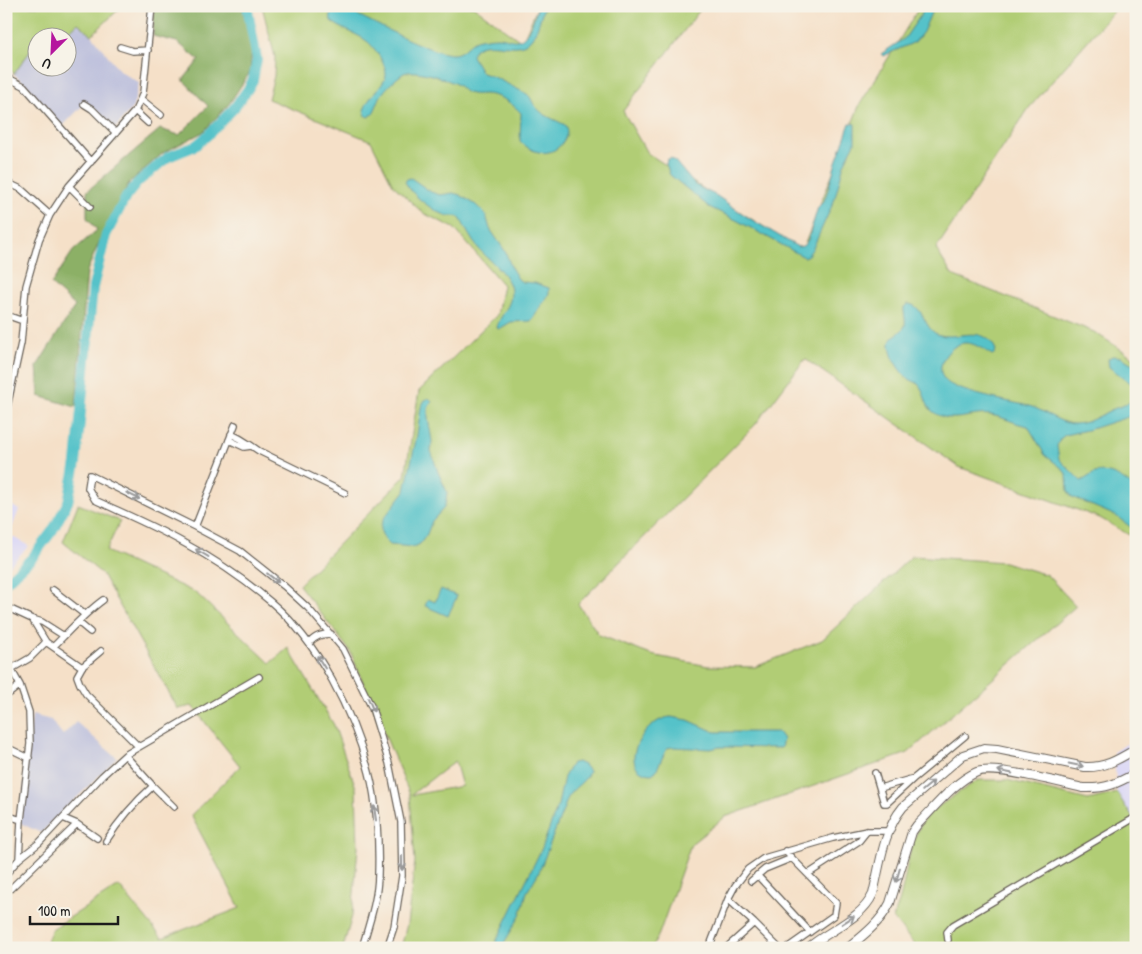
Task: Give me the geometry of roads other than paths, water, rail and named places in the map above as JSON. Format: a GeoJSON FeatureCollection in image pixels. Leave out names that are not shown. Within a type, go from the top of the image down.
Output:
{"type":"FeatureCollection","features":[{"type":"Feature","properties":{"kind":"main road"},"geometry":{"type":"LineString","coordinates":[[808,948],[818,938],[853,917],[869,901],[873,894],[888,831],[896,816],[903,807],[963,756],[984,748],[997,749],[1096,768],[1107,765],[1136,749]]}},
{"type":"Feature","properties":{"kind":"main road"},"geometry":{"type":"LineString","coordinates":[[848,948],[879,921],[886,911],[912,832],[960,782],[971,775],[979,771],[998,770],[1083,788],[1106,788],[1136,773]]}},
{"type":"Feature","properties":{"kind":"street"},"geometry":{"type":"LineString","coordinates":[[6,412],[9,389],[21,343],[26,286],[39,240],[50,215],[69,186],[135,111],[141,99],[152,6]]}},
{"type":"Feature","properties":{"kind":"street"},"geometry":{"type":"LineString","coordinates":[[120,47],[133,51],[148,50]]}},
{"type":"Feature","properties":{"kind":"street"},"geometry":{"type":"LineString","coordinates":[[6,77],[24,86],[91,162]]}},
{"type":"Feature","properties":{"kind":"street"},"geometry":{"type":"LineString","coordinates":[[141,99],[161,115]]}},
{"type":"Feature","properties":{"kind":"street"},"geometry":{"type":"LineString","coordinates":[[84,104],[92,109],[116,133]]}},
{"type":"Feature","properties":{"kind":"street"},"geometry":{"type":"LineString","coordinates":[[135,111],[148,123]]}},
{"type":"Feature","properties":{"kind":"street"},"geometry":{"type":"LineString","coordinates":[[8,185],[21,189],[50,215]]}},
{"type":"Feature","properties":{"kind":"street"},"geometry":{"type":"LineString","coordinates":[[69,186],[90,207]]}},
{"type":"Feature","properties":{"kind":"street"},"geometry":{"type":"LineString","coordinates":[[6,315],[24,321]]}},
{"type":"Feature","properties":{"kind":"street"},"geometry":{"type":"LineString","coordinates":[[194,527],[235,425]]}},
{"type":"Feature","properties":{"kind":"street"},"geometry":{"type":"LineString","coordinates":[[230,437],[244,447],[251,446],[345,493]]}},
{"type":"Feature","properties":{"kind":"street"},"geometry":{"type":"LineString","coordinates":[[362,948],[371,920],[378,876],[376,821],[369,773],[353,724],[332,681],[309,643],[273,604],[229,570],[184,543],[96,500],[88,488],[90,475],[240,551],[308,608],[331,634],[350,661],[372,708],[389,763],[401,822],[402,876],[394,927],[387,948]]}},
{"type":"Feature","properties":{"kind":"street"},"geometry":{"type":"LineString","coordinates":[[54,590],[84,614]]}},
{"type":"Feature","properties":{"kind":"street"},"geometry":{"type":"LineString","coordinates":[[54,646],[84,614],[103,600]]}},
{"type":"Feature","properties":{"kind":"street"},"geometry":{"type":"LineString","coordinates":[[6,607],[42,622],[64,636]]}},
{"type":"Feature","properties":{"kind":"street"},"geometry":{"type":"LineString","coordinates":[[32,619],[46,642],[82,667]]}},
{"type":"Feature","properties":{"kind":"street"},"geometry":{"type":"LineString","coordinates":[[78,622],[90,632]]}},
{"type":"Feature","properties":{"kind":"street"},"geometry":{"type":"LineString","coordinates":[[309,643],[315,637],[322,634],[331,634]]}},
{"type":"Feature","properties":{"kind":"street"},"geometry":{"type":"LineString","coordinates":[[11,669],[30,658],[46,642]]}},
{"type":"Feature","properties":{"kind":"street"},"geometry":{"type":"LineString","coordinates":[[101,651],[82,667],[77,676],[80,684],[86,694],[138,746]]}},
{"type":"Feature","properties":{"kind":"street"},"geometry":{"type":"LineString","coordinates":[[6,664],[20,685],[29,712],[30,726],[19,858]]}},
{"type":"Feature","properties":{"kind":"street"},"geometry":{"type":"LineString","coordinates":[[6,894],[70,821],[102,776],[138,746],[259,677]]}},
{"type":"Feature","properties":{"kind":"street"},"geometry":{"type":"LineString","coordinates":[[6,696],[20,685]]}},
{"type":"Feature","properties":{"kind":"street"},"geometry":{"type":"LineString","coordinates":[[875,774],[884,802],[887,803],[966,736]]}},
{"type":"Feature","properties":{"kind":"street"},"geometry":{"type":"LineString","coordinates":[[6,747],[28,758]]}},
{"type":"Feature","properties":{"kind":"street"},"geometry":{"type":"LineString","coordinates":[[126,756],[174,807]]}},
{"type":"Feature","properties":{"kind":"street"},"geometry":{"type":"LineString","coordinates":[[880,788],[913,779]]}},
{"type":"Feature","properties":{"kind":"street"},"geometry":{"type":"LineString","coordinates":[[106,841],[131,806],[153,786]]}},
{"type":"Feature","properties":{"kind":"street"},"geometry":{"type":"LineString","coordinates":[[894,797],[903,807]]}},
{"type":"Feature","properties":{"kind":"street"},"geometry":{"type":"LineString","coordinates":[[6,815],[22,820]]}},
{"type":"Feature","properties":{"kind":"street"},"geometry":{"type":"LineString","coordinates":[[948,940],[947,932],[953,925],[1136,816]]}},
{"type":"Feature","properties":{"kind":"street"},"geometry":{"type":"LineString","coordinates":[[70,821],[97,838]]}},
{"type":"Feature","properties":{"kind":"street"},"geometry":{"type":"LineString","coordinates":[[6,874],[19,858],[70,821]]}},
{"type":"Feature","properties":{"kind":"street"},"geometry":{"type":"LineString","coordinates":[[709,948],[735,886],[748,869],[764,858],[833,838],[867,831],[888,831]]}},
{"type":"Feature","properties":{"kind":"street"},"geometry":{"type":"LineString","coordinates":[[808,874],[859,841],[867,831]]}},
{"type":"Feature","properties":{"kind":"street"},"geometry":{"type":"LineString","coordinates":[[785,852],[836,903],[834,915],[787,948]]}},
{"type":"Feature","properties":{"kind":"street"},"geometry":{"type":"LineString","coordinates":[[751,881],[765,869],[792,858]]}},
{"type":"Feature","properties":{"kind":"street"},"geometry":{"type":"LineString","coordinates":[[6,864],[13,867]]}},
{"type":"Feature","properties":{"kind":"street"},"geometry":{"type":"LineString","coordinates":[[757,875],[810,932]]}},
{"type":"Feature","properties":{"kind":"street"},"geometry":{"type":"LineString","coordinates":[[728,899],[780,948]]}},
{"type":"Feature","properties":{"kind":"street"},"geometry":{"type":"LineString","coordinates":[[726,948],[754,923]]}},
{"type":"Feature","properties":{"kind":"street"},"geometry":{"type":"LineString","coordinates":[[1132,948],[1136,946]]}},
{"type":"Feature","properties":{"kind":"water"},"geometry":{"type":"Polygon","coordinates":[[[337,6],[415,43],[444,53],[454,54],[480,39],[498,37],[515,40],[521,39],[531,26],[538,6],[544,6],[535,32],[525,44],[519,46],[480,46],[475,49],[472,56],[482,73],[527,94],[542,113],[565,125],[567,132],[564,140],[555,150],[537,152],[520,141],[521,113],[509,102],[494,95],[472,94],[463,91],[458,85],[451,82],[415,72],[404,73],[395,80],[382,94],[371,115],[369,117],[366,116],[364,110],[369,100],[385,79],[384,64],[368,42],[331,21],[330,11],[337,6]]]}},
{"type":"Feature","properties":{"kind":"water"},"geometry":{"type":"Polygon","coordinates":[[[927,6],[936,6],[923,32],[915,42],[883,56],[881,54],[905,38],[927,6]]]}},
{"type":"Feature","properties":{"kind":"water"},"geometry":{"type":"Polygon","coordinates":[[[850,123],[855,124],[855,143],[844,164],[834,201],[813,248],[804,257],[709,207],[670,175],[666,164],[670,158],[674,160],[695,185],[717,196],[749,218],[798,247],[803,246],[808,240],[818,207],[824,201],[850,123]]]}},
{"type":"Feature","properties":{"kind":"water"},"geometry":{"type":"Polygon","coordinates":[[[411,178],[431,192],[440,195],[453,193],[460,195],[476,205],[486,215],[490,229],[505,251],[518,279],[522,282],[535,283],[549,288],[548,296],[531,321],[511,322],[499,329],[497,328],[511,297],[510,286],[504,274],[476,246],[460,218],[445,215],[422,202],[405,182],[411,178]]]}},
{"type":"Feature","properties":{"kind":"water"},"geometry":{"type":"Polygon","coordinates":[[[908,304],[914,305],[918,309],[934,333],[947,336],[978,335],[985,337],[991,342],[996,350],[992,355],[975,345],[964,343],[948,352],[942,363],[942,375],[950,384],[960,389],[1029,406],[1070,424],[1084,423],[1092,420],[1126,404],[1136,395],[1134,415],[1065,435],[1060,439],[1057,446],[1059,459],[1081,481],[1095,473],[1101,472],[1123,479],[1136,490],[1136,531],[1116,516],[1072,497],[1068,491],[1067,476],[1063,469],[1045,455],[1028,426],[991,415],[946,418],[932,411],[920,387],[902,372],[892,355],[890,343],[894,336],[904,327],[904,307],[908,304]]]}},
{"type":"Feature","properties":{"kind":"water"},"geometry":{"type":"Polygon","coordinates":[[[1112,356],[1121,357],[1136,366],[1136,387],[1109,367],[1108,359],[1112,356]]]}},
{"type":"Feature","properties":{"kind":"water"},"geometry":{"type":"Polygon","coordinates":[[[429,398],[432,401],[428,408],[432,441],[431,451],[447,492],[446,501],[444,508],[432,521],[427,534],[420,544],[414,547],[390,545],[381,532],[381,525],[384,518],[405,491],[421,407],[425,400],[429,398]]]}},
{"type":"Feature","properties":{"kind":"water"},"geometry":{"type":"Polygon","coordinates":[[[441,589],[457,596],[448,616],[425,606],[428,599],[435,602],[441,589]]]}},
{"type":"Feature","properties":{"kind":"water"},"geometry":{"type":"Polygon","coordinates":[[[671,717],[688,720],[715,732],[778,732],[783,739],[781,748],[720,747],[710,749],[673,747],[667,748],[656,771],[652,774],[641,771],[635,765],[634,756],[642,735],[660,720],[671,717]]]}},
{"type":"Feature","properties":{"kind":"water"},"geometry":{"type":"Polygon","coordinates":[[[578,762],[589,771],[588,775],[569,795],[539,872],[527,892],[520,916],[501,948],[493,948],[542,848],[558,805],[564,777],[572,763],[578,762]]]}},
{"type":"Feature","properties":{"kind":"waterway"},"geometry":{"type":"LineString","coordinates":[[6,582],[32,558],[53,530],[68,502],[76,463],[93,287],[106,235],[126,197],[138,182],[168,157],[195,146],[207,136],[234,108],[248,89],[253,80],[257,59],[247,6]]}}]}
